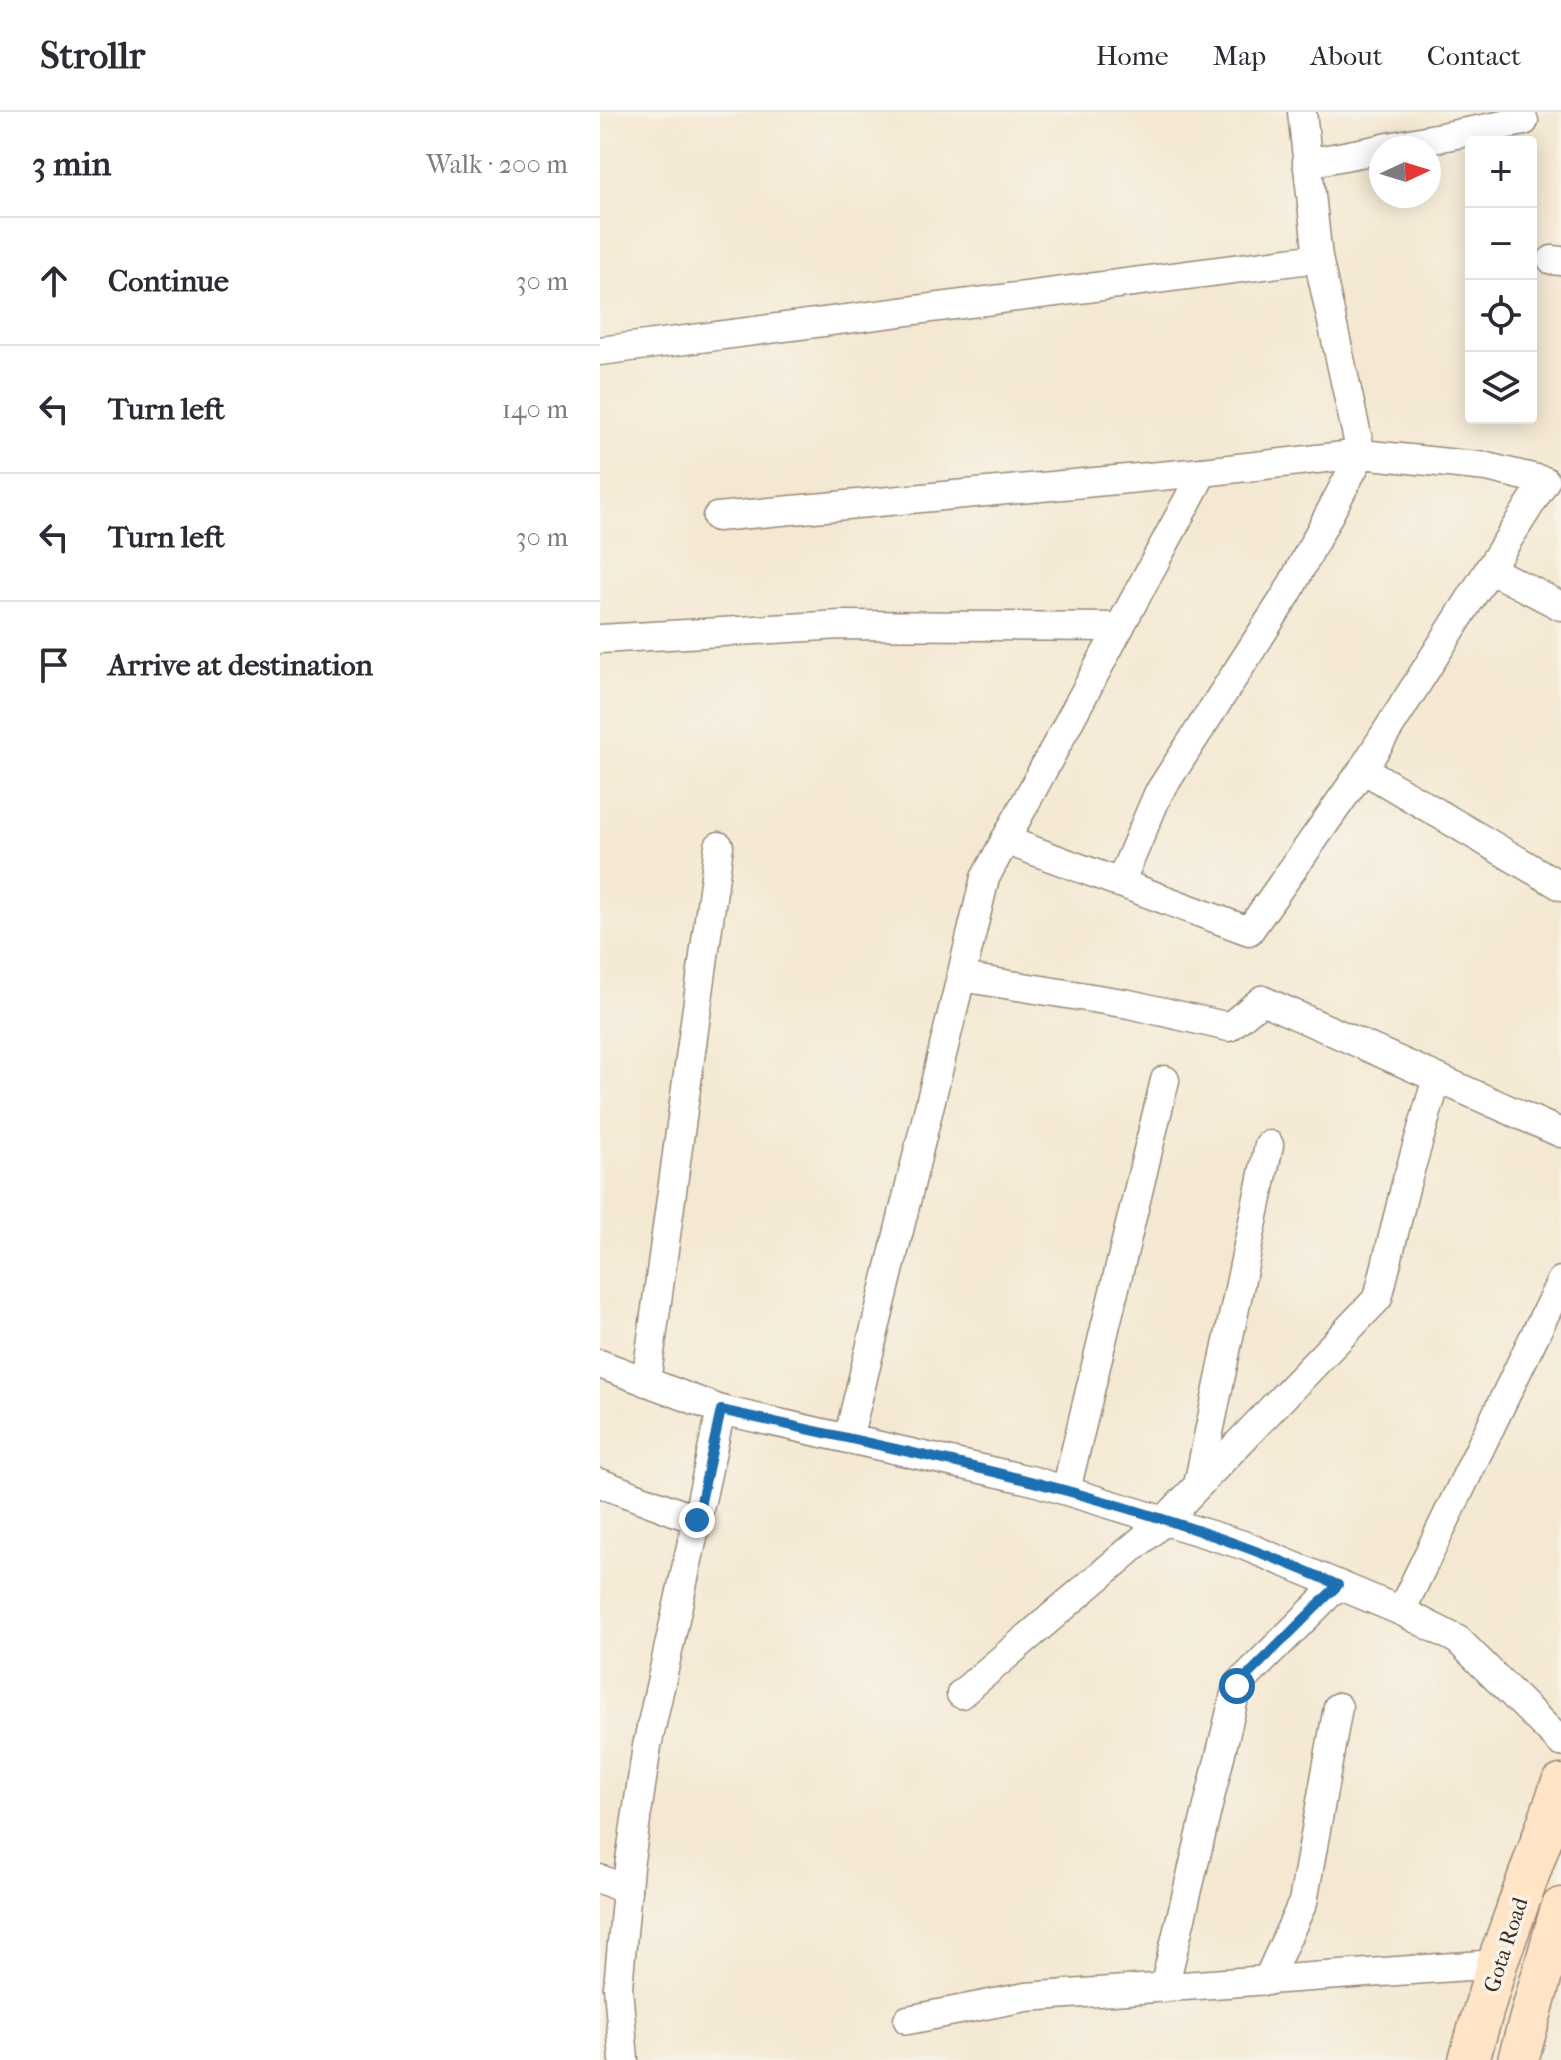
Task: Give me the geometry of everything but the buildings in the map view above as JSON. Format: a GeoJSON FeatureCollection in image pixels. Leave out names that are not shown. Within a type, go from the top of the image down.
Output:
{"type":"FeatureCollection","features":[{"type":"Feature","properties":{"kind":"main road","name":"Gota Road"},"geometry":{"type":"LineString","coordinates":[[1469,2060],[1497,1964],[1561,1785]]}},
{"type":"Feature","properties":{"kind":"main road","name":"Gota Road"},"geometry":{"type":"LineString","coordinates":[[1518,2060],[1561,1908]]}},
{"type":"Feature","properties":{"kind":"street"},"geometry":{"type":"LineString","coordinates":[[1120,883],[1158,794],[1287,594],[1361,454],[1318,258],[1302,112]]}},
{"type":"Feature","properties":{"kind":"street"},"geometry":{"type":"LineString","coordinates":[[1441,137],[1524,121]]}},
{"type":"Feature","properties":{"kind":"street"},"geometry":{"type":"LineString","coordinates":[[1307,163],[1369,151]]}},
{"type":"Feature","properties":{"kind":"street"},"geometry":{"type":"LineString","coordinates":[[600,351],[1318,258]]}},
{"type":"Feature","properties":{"kind":"street"},"geometry":{"type":"LineString","coordinates":[[717,517],[1203,472],[1361,454],[1487,467],[1553,481],[1489,569],[1363,769],[1249,931],[1005,840]]}},
{"type":"Feature","properties":{"kind":"street"},"geometry":{"type":"LineString","coordinates":[[848,1439],[985,878],[1203,472]]}},
{"type":"Feature","properties":{"kind":"street"},"geometry":{"type":"LineString","coordinates":[[1489,569],[1561,606]]}},
{"type":"Feature","properties":{"kind":"street"},"geometry":{"type":"LineString","coordinates":[[600,639],[841,625],[1120,627]]}},
{"type":"Feature","properties":{"kind":"street"},"geometry":{"type":"LineString","coordinates":[[1363,769],[1561,886]]}},
{"type":"Feature","properties":{"kind":"street"},"geometry":{"type":"LineString","coordinates":[[646,1382],[719,846]]}},
{"type":"Feature","properties":{"kind":"street"},"geometry":{"type":"LineString","coordinates":[[961,977],[1129,1004],[1229,1027],[1262,1000],[1561,1133]]}},
{"type":"Feature","properties":{"kind":"street"},"geometry":{"type":"LineString","coordinates":[[961,1694],[1164,1521],[1378,1298],[1406,1184],[1437,1078]]}},
{"type":"Feature","properties":{"kind":"street"},"geometry":{"type":"LineString","coordinates":[[1066,1490],[1165,1080]]}},
{"type":"Feature","properties":{"kind":"street"},"geometry":{"type":"LineString","coordinates":[[1198,1486],[1269,1145]]}},
{"type":"Feature","properties":{"kind":"street"},"geometry":{"type":"LineString","coordinates":[[1401,1611],[1561,1281]]}},
{"type":"Feature","properties":{"kind":"street"},"geometry":{"type":"LineString","coordinates":[[600,1364],[721,1410],[1066,1490],[1243,1545],[1401,1611],[1458,1640],[1561,1742]]}},
{"type":"Feature","properties":{"kind":"street"},"geometry":{"type":"LineString","coordinates":[[624,2060],[618,1987],[627,1890],[647,1746],[721,1410]]}},
{"type":"Feature","properties":{"kind":"street"},"geometry":{"type":"LineString","coordinates":[[600,1483],[697,1520]]}},
{"type":"Feature","properties":{"kind":"street"},"geometry":{"type":"LineString","coordinates":[[1164,1988],[1237,1686],[1338,1585]]}},
{"type":"Feature","properties":{"kind":"street"},"geometry":{"type":"LineString","coordinates":[[1267,1981],[1303,1902],[1338,1707]]}},
{"type":"Feature","properties":{"kind":"street"},"geometry":{"type":"LineString","coordinates":[[600,1879],[627,1890]]}},
{"type":"Feature","properties":{"kind":"street"},"geometry":{"type":"LineString","coordinates":[[908,2020],[1026,1997],[1497,1964]]}},
{"type":"Feature","properties":{"kind":"route"},"geometry":{"type":"LineString","coordinates":[[697,1520],[721,1410],[1034,1481],[1243,1545],[1338,1585],[1237,1686]]}}]}
